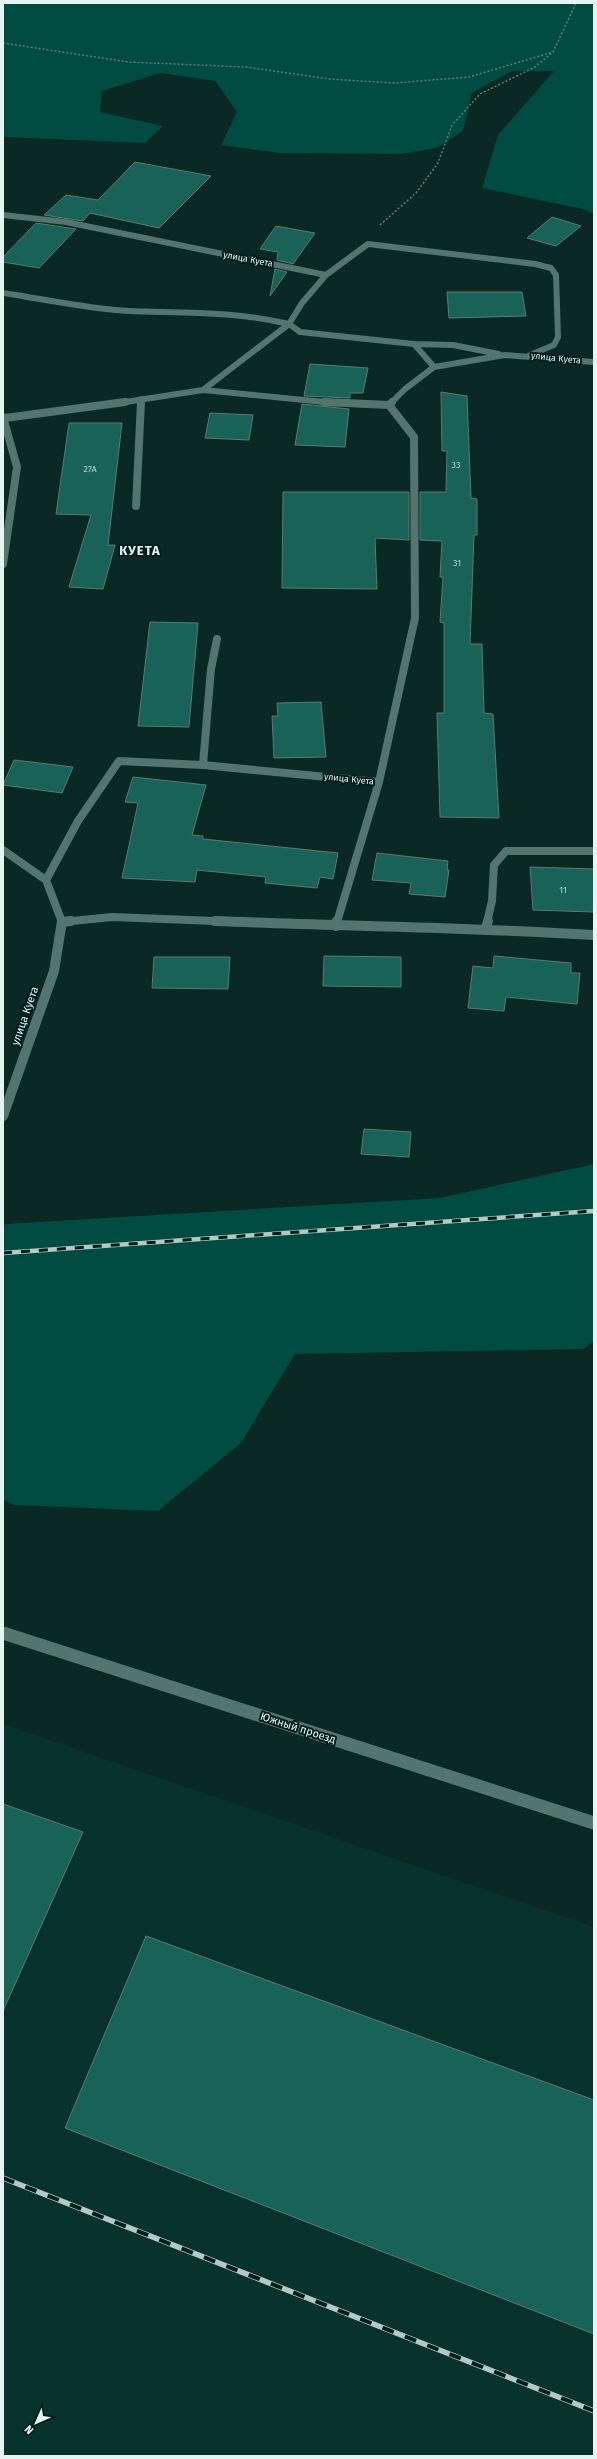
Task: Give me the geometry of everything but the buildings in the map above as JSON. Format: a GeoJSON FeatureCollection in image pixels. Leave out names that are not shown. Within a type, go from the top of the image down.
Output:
{"type":"FeatureCollection","features":[{"type":"Feature","properties":{"kind":"street","name":"улица Куета"},"geometry":{"type":"LineString","coordinates":[[3,215],[24,219],[66,222],[326,275]]}},
{"type":"Feature","properties":{"kind":"street"},"geometry":{"type":"LineString","coordinates":[[203,390],[290,324],[302,303],[326,275],[368,244],[535,264],[551,268],[556,275],[558,337],[554,345],[530,355]]}},
{"type":"Feature","properties":{"kind":"street"},"geometry":{"type":"LineString","coordinates":[[3,293],[128,311],[185,311],[268,319],[290,324],[300,332],[414,344],[453,345],[504,355]]}},
{"type":"Feature","properties":{"kind":"street"},"geometry":{"type":"LineString","coordinates":[[414,344],[434,367]]}},
{"type":"Feature","properties":{"kind":"street","name":"улица Куета"},"geometry":{"type":"LineString","coordinates":[[46,880],[78,821],[119,761],[203,764],[379,782],[415,618],[414,437],[389,406],[405,389],[434,367],[504,355],[530,355],[594,362]]}},
{"type":"Feature","properties":{"kind":"street"},"geometry":{"type":"LineString","coordinates":[[3,564],[17,467],[4,417],[50,413],[203,390],[348,404],[389,406]]}},
{"type":"Feature","properties":{"kind":"street"},"geometry":{"type":"LineString","coordinates":[[136,506],[141,399]]}},
{"type":"Feature","properties":{"kind":"street"},"geometry":{"type":"LineString","coordinates":[[203,764],[211,669],[217,639]]}},
{"type":"Feature","properties":{"kind":"street"},"geometry":{"type":"LineString","coordinates":[[336,926],[379,782]]}},
{"type":"Feature","properties":{"kind":"street"},"geometry":{"type":"LineString","coordinates":[[3,850],[46,880],[62,922],[112,917],[336,926],[486,928],[594,935]]}},
{"type":"Feature","properties":{"kind":"street"},"geometry":{"type":"LineString","coordinates":[[486,928],[492,901],[494,865],[506,851],[594,851]]}},
{"type":"Feature","properties":{"kind":"street","name":"улица Куета"},"geometry":{"type":"LineString","coordinates":[[3,1116],[54,971],[62,922]]}},
{"type":"Feature","properties":{"kind":"street","name":"Южный проезд"},"geometry":{"type":"LineString","coordinates":[[3,1633],[594,1823]]}},
{"type":"Feature","properties":{"kind":"path"},"geometry":{"type":"LineString","coordinates":[[368,244],[377,227],[421,187],[438,163],[452,125],[480,94],[535,67],[553,52],[576,3]]}},
{"type":"Feature","properties":{"kind":"path"},"geometry":{"type":"LineString","coordinates":[[3,43],[128,62],[246,67],[329,79],[395,83],[469,77],[553,52]]}},
{"type":"Feature","properties":{"kind":"shaded area"},"geometry":{"type":"Polygon","coordinates":[[[3,3],[594,3],[594,214],[583,209],[482,188],[498,135],[554,71],[512,71],[472,93],[463,131],[437,148],[400,154],[280,153],[221,145],[237,112],[215,81],[161,73],[102,91],[100,112],[163,126],[145,143],[3,137],[3,3]]]}},
{"type":"Feature","properties":{"kind":"shaded area"},"geometry":{"type":"Polygon","coordinates":[[[594,1164],[594,1341],[583,1349],[295,1354],[241,1443],[158,1511],[14,1505],[3,1500],[3,1228],[5,1224],[440,1198],[594,1164]]]}},
{"type":"Feature","properties":{"kind":"shaded area"},"geometry":{"type":"Polygon","coordinates":[[[3,1724],[594,1927],[594,2456],[3,2456],[3,1724]]]}},
{"type":"Feature","properties":{"kind":"railway"},"geometry":{"type":"LineString","coordinates":[[3,1253],[594,1211]]}},
{"type":"Feature","properties":{"kind":"railway"},"geometry":{"type":"LineString","coordinates":[[3,2178],[594,2411]]}},
{"type":"Feature","properties":{"kind":"district","name":"КУЕТА"},"geometry":{"type":"Point","coordinates":[140,550]}}]}
